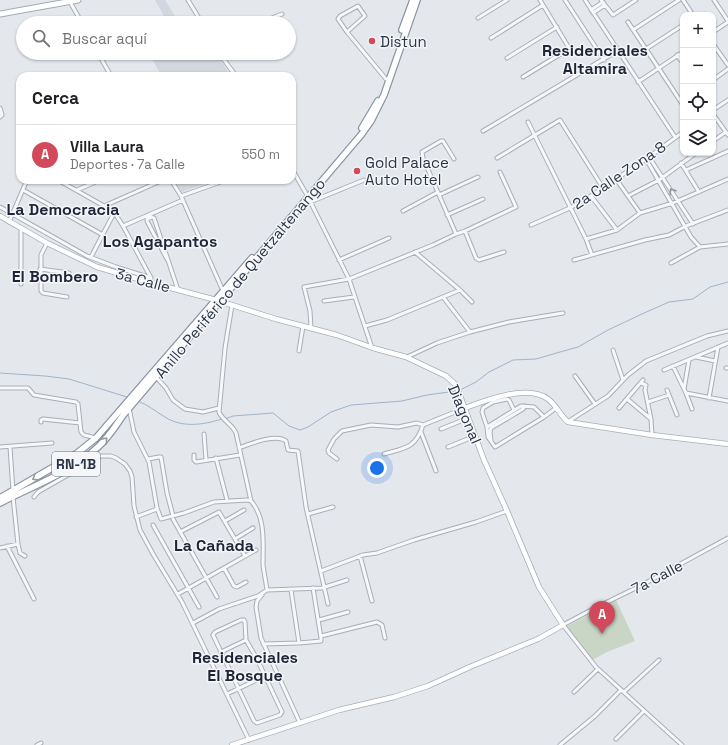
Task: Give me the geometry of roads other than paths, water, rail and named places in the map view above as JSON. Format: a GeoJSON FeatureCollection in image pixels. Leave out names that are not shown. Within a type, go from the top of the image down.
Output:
{"type":"FeatureCollection","features":[{"type":"Feature","properties":{"kind":"highway","name":"Anillo Periférico de Quetzaltenango"},"geometry":{"type":"LineString","coordinates":[[0,502],[76,454],[96,438],[156,377],[218,300],[223,291],[308,198],[363,127],[375,106],[413,0]]}},
{"type":"Feature","properties":{"kind":"highway","name":"Anillo Periférico de Quetzaltenango"},"geometry":{"type":"LineString","coordinates":[[0,498],[33,487],[64,471],[91,453],[103,442],[129,408],[133,400],[218,300],[308,198],[371,122],[384,95],[417,0]]}},
{"type":"Feature","properties":{"kind":"main road"},"geometry":{"type":"LineString","coordinates":[[0,11],[59,0]]}},
{"type":"Feature","properties":{"kind":"main road"},"geometry":{"type":"LineString","coordinates":[[0,14],[78,0]]}},
{"type":"Feature","properties":{"kind":"street"},"geometry":{"type":"LineString","coordinates":[[188,0],[198,16]]}},
{"type":"Feature","properties":{"kind":"street"},"geometry":{"type":"LineString","coordinates":[[478,18],[507,0]]}},
{"type":"Feature","properties":{"kind":"street"},"geometry":{"type":"LineString","coordinates":[[523,77],[568,49],[568,46],[540,0]]}},
{"type":"Feature","properties":{"kind":"street"},"geometry":{"type":"LineString","coordinates":[[565,0],[604,60]]}},
{"type":"Feature","properties":{"kind":"street"},"geometry":{"type":"LineString","coordinates":[[585,0],[675,137]]}},
{"type":"Feature","properties":{"kind":"street"},"geometry":{"type":"LineString","coordinates":[[592,12],[603,2],[613,15],[632,1],[636,0]]}},
{"type":"Feature","properties":{"kind":"street"},"geometry":{"type":"LineString","coordinates":[[633,30],[679,0]]}},
{"type":"Feature","properties":{"kind":"street"},"geometry":{"type":"LineString","coordinates":[[683,0],[691,12]]}},
{"type":"Feature","properties":{"kind":"street"},"geometry":{"type":"LineString","coordinates":[[714,0],[728,22],[716,30]]}},
{"type":"Feature","properties":{"kind":"street"},"geometry":{"type":"LineString","coordinates":[[70,2],[78,16]]}},
{"type":"Feature","properties":{"kind":"street"},"geometry":{"type":"LineString","coordinates":[[491,38],[543,5]]}},
{"type":"Feature","properties":{"kind":"street"},"geometry":{"type":"LineString","coordinates":[[347,32],[365,16],[358,6],[340,16],[338,19],[347,32],[386,78]]}},
{"type":"Feature","properties":{"kind":"street"},"geometry":{"type":"LineString","coordinates":[[277,16],[282,14]]}},
{"type":"Feature","properties":{"kind":"street"},"geometry":{"type":"LineString","coordinates":[[628,22],[680,98]]}},
{"type":"Feature","properties":{"kind":"street"},"geometry":{"type":"LineString","coordinates":[[507,58],[557,27]]}},
{"type":"Feature","properties":{"kind":"street"},"geometry":{"type":"LineString","coordinates":[[646,49],[680,27]]}},
{"type":"Feature","properties":{"kind":"street"},"geometry":{"type":"LineString","coordinates":[[716,48],[728,66]]}},
{"type":"Feature","properties":{"kind":"street"},"geometry":{"type":"LineString","coordinates":[[483,131],[618,51]]}},
{"type":"Feature","properties":{"kind":"street"},"geometry":{"type":"LineString","coordinates":[[638,82],[680,54]]}},
{"type":"Feature","properties":{"kind":"street"},"geometry":{"type":"LineString","coordinates":[[677,55],[680,59]]}},
{"type":"Feature","properties":{"kind":"street"},"geometry":{"type":"LineString","coordinates":[[102,60],[109,72]]}},
{"type":"Feature","properties":{"kind":"street"},"geometry":{"type":"LineString","coordinates":[[225,60],[233,72]]}},
{"type":"Feature","properties":{"kind":"street"},"geometry":{"type":"LineString","coordinates":[[716,78],[728,69]]}},
{"type":"Feature","properties":{"kind":"street"},"geometry":{"type":"LineString","coordinates":[[716,108],[728,100]]}},
{"type":"Feature","properties":{"kind":"street"},"geometry":{"type":"LineString","coordinates":[[0,108],[2,116],[0,117]]}},
{"type":"Feature","properties":{"kind":"street"},"geometry":{"type":"LineString","coordinates":[[716,118],[727,133],[716,139]]}},
{"type":"Feature","properties":{"kind":"street"},"geometry":{"type":"LineString","coordinates":[[497,158],[534,135],[559,121],[562,121],[603,188]]}},
{"type":"Feature","properties":{"kind":"street"},"geometry":{"type":"LineString","coordinates":[[528,122],[592,254]]}},
{"type":"Feature","properties":{"kind":"street","name":"2a Calle Zona 8"},"geometry":{"type":"LineString","coordinates":[[530,225],[570,208],[591,196],[648,158],[680,134]]}},
{"type":"Feature","properties":{"kind":"street"},"geometry":{"type":"LineString","coordinates":[[454,159],[443,141],[422,152],[456,234]]}},
{"type":"Feature","properties":{"kind":"street"},"geometry":{"type":"LineString","coordinates":[[686,170],[728,151]]}},
{"type":"Feature","properties":{"kind":"street"},"geometry":{"type":"LineString","coordinates":[[628,196],[659,180],[692,156]]}},
{"type":"Feature","properties":{"kind":"street"},"geometry":{"type":"LineString","coordinates":[[648,158],[663,177],[693,224]]}},
{"type":"Feature","properties":{"kind":"street"},"geometry":{"type":"LineString","coordinates":[[648,158],[691,237],[700,247]]}},
{"type":"Feature","properties":{"kind":"street"},"geometry":{"type":"LineString","coordinates":[[681,163],[699,192]]}},
{"type":"Feature","properties":{"kind":"street"},"geometry":{"type":"LineString","coordinates":[[311,328],[310,311],[304,287],[349,279],[434,245],[516,207],[500,172]]}},
{"type":"Feature","properties":{"kind":"street"},"geometry":{"type":"LineString","coordinates":[[296,176],[349,279],[373,348]]}},
{"type":"Feature","properties":{"kind":"street"},"geometry":{"type":"LineString","coordinates":[[403,210],[438,193],[478,177]]}},
{"type":"Feature","properties":{"kind":"street"},"geometry":{"type":"LineString","coordinates":[[616,179],[640,214]]}},
{"type":"Feature","properties":{"kind":"street"},"geometry":{"type":"LineString","coordinates":[[586,239],[617,230],[640,214],[673,203],[728,179]]}},
{"type":"Feature","properties":{"kind":"street"},"geometry":{"type":"LineString","coordinates":[[308,198],[364,180]]}},
{"type":"Feature","properties":{"kind":"street"},"geometry":{"type":"LineString","coordinates":[[9,222],[26,184]]}},
{"type":"Feature","properties":{"kind":"street"},"geometry":{"type":"LineString","coordinates":[[66,184],[114,213],[123,226],[151,281]]}},
{"type":"Feature","properties":{"kind":"street"},"geometry":{"type":"LineString","coordinates":[[77,190],[91,184]]}},
{"type":"Feature","properties":{"kind":"street"},"geometry":{"type":"LineString","coordinates":[[104,206],[154,184]]}},
{"type":"Feature","properties":{"kind":"street"},"geometry":{"type":"LineString","coordinates":[[174,184],[183,200],[223,291]]}},
{"type":"Feature","properties":{"kind":"street"},"geometry":{"type":"LineString","coordinates":[[181,196],[215,184]]}},
{"type":"Feature","properties":{"kind":"street"},"geometry":{"type":"LineString","coordinates":[[23,190],[103,235]]}},
{"type":"Feature","properties":{"kind":"street"},"geometry":{"type":"LineString","coordinates":[[591,196],[617,230]]}},
{"type":"Feature","properties":{"kind":"street"},"geometry":{"type":"LineString","coordinates":[[447,215],[483,199]]}},
{"type":"Feature","properties":{"kind":"street"},"geometry":{"type":"LineString","coordinates":[[123,226],[183,200]]}},
{"type":"Feature","properties":{"kind":"street","name":"3a Calle"},"geometry":{"type":"LineString","coordinates":[[0,207],[91,257],[151,281],[178,290],[218,300]]}},
{"type":"Feature","properties":{"kind":"street"},"geometry":{"type":"LineString","coordinates":[[574,260],[645,240],[669,235],[686,226],[728,210]]}},
{"type":"Feature","properties":{"kind":"street"},"geometry":{"type":"LineString","coordinates":[[91,257],[114,213]]}},
{"type":"Feature","properties":{"kind":"street","name":"3a Calle"},"geometry":{"type":"LineString","coordinates":[[0,217],[96,268],[151,281]]}},
{"type":"Feature","properties":{"kind":"street"},"geometry":{"type":"LineString","coordinates":[[167,259],[147,219],[152,217],[154,218],[178,290]]}},
{"type":"Feature","properties":{"kind":"street"},"geometry":{"type":"LineString","coordinates":[[21,229],[21,284]]}},
{"type":"Feature","properties":{"kind":"street"},"geometry":{"type":"LineString","coordinates":[[465,231],[478,260],[504,252]]}},
{"type":"Feature","properties":{"kind":"street"},"geometry":{"type":"LineString","coordinates":[[339,260],[389,238]]}},
{"type":"Feature","properties":{"kind":"street"},"geometry":{"type":"LineString","coordinates":[[47,243],[41,255],[40,269],[42,292],[67,297]]}},
{"type":"Feature","properties":{"kind":"street"},"geometry":{"type":"LineString","coordinates":[[671,263],[700,247],[728,244]]}},
{"type":"Feature","properties":{"kind":"street"},"geometry":{"type":"LineString","coordinates":[[415,252],[472,302]]}},
{"type":"Feature","properties":{"kind":"street"},"geometry":{"type":"LineString","coordinates":[[40,269],[69,274]]}},
{"type":"Feature","properties":{"kind":"street"},"geometry":{"type":"LineString","coordinates":[[365,326],[387,320],[460,290]]}},
{"type":"Feature","properties":{"kind":"street"},"geometry":{"type":"LineString","coordinates":[[324,301],[354,297]]}},
{"type":"Feature","properties":{"kind":"street"},"geometry":{"type":"LineString","coordinates":[[443,297],[470,332]]}},
{"type":"Feature","properties":{"kind":"street","name":"Diagonal"},"geometry":{"type":"LineString","coordinates":[[218,300],[276,319],[406,357],[446,376],[456,385],[486,466],[541,591],[563,626]]}},
{"type":"Feature","properties":{"kind":"street"},"geometry":{"type":"LineString","coordinates":[[232,305],[225,348],[219,412],[236,433],[251,501],[256,508],[262,526],[264,568],[267,590]]}},
{"type":"Feature","properties":{"kind":"street"},"geometry":{"type":"LineString","coordinates":[[406,357],[437,343],[470,332],[509,322],[563,313]]}},
{"type":"Feature","properties":{"kind":"street"},"geometry":{"type":"LineString","coordinates":[[299,351],[303,326]]}},
{"type":"Feature","properties":{"kind":"street"},"geometry":{"type":"LineString","coordinates":[[568,422],[608,396],[628,375],[646,361],[707,336],[728,331]]}},
{"type":"Feature","properties":{"kind":"street"},"geometry":{"type":"LineString","coordinates":[[664,370],[728,343]]}},
{"type":"Feature","properties":{"kind":"street"},"geometry":{"type":"LineString","coordinates":[[709,398],[718,347]]}},
{"type":"Feature","properties":{"kind":"street"},"geometry":{"type":"LineString","coordinates":[[613,350],[623,380]]}},
{"type":"Feature","properties":{"kind":"street"},"geometry":{"type":"LineString","coordinates":[[696,357],[716,361]]}},
{"type":"Feature","properties":{"kind":"street"},"geometry":{"type":"LineString","coordinates":[[684,389],[689,360]]}},
{"type":"Feature","properties":{"kind":"street"},"geometry":{"type":"LineString","coordinates":[[673,366],[686,393],[692,410]]}},
{"type":"Feature","properties":{"kind":"street"},"geometry":{"type":"LineString","coordinates":[[575,376],[595,404]]}},
{"type":"Feature","properties":{"kind":"street"},"geometry":{"type":"LineString","coordinates":[[156,377],[166,388],[172,400],[185,409],[203,412],[219,408]]}},
{"type":"Feature","properties":{"kind":"street"},"geometry":{"type":"LineString","coordinates":[[619,408],[642,382],[646,385],[645,390],[651,419],[652,435]]}},
{"type":"Feature","properties":{"kind":"street"},"geometry":{"type":"LineString","coordinates":[[638,386],[645,390]]}},
{"type":"Feature","properties":{"kind":"street"},"geometry":{"type":"LineString","coordinates":[[0,388],[28,388],[34,395],[75,402],[78,404],[81,433],[96,438]]}},
{"type":"Feature","properties":{"kind":"street"},"geometry":{"type":"LineString","coordinates":[[667,390],[677,415]]}},
{"type":"Feature","properties":{"kind":"street"},"geometry":{"type":"LineString","coordinates":[[337,459],[329,453],[328,450],[334,439],[342,432],[371,425],[398,427],[417,423],[423,424],[490,398],[524,393],[543,395],[568,422],[652,435],[728,444]]}},
{"type":"Feature","properties":{"kind":"street"},"geometry":{"type":"LineString","coordinates":[[686,393],[728,401]]}},
{"type":"Feature","properties":{"kind":"street"},"geometry":{"type":"LineString","coordinates":[[648,402],[669,395]]}},
{"type":"Feature","properties":{"kind":"street"},"geometry":{"type":"LineString","coordinates":[[514,410],[507,399],[493,402],[483,408],[482,412],[487,427],[488,437],[495,447],[556,408]]}},
{"type":"Feature","properties":{"kind":"street"},"geometry":{"type":"LineString","coordinates":[[627,399],[651,419]]}},
{"type":"Feature","properties":{"kind":"street"},"geometry":{"type":"LineString","coordinates":[[487,427],[521,406],[534,407],[544,417]]}},
{"type":"Feature","properties":{"kind":"street"},"geometry":{"type":"LineString","coordinates":[[491,441],[491,428],[523,409],[525,406]]}},
{"type":"Feature","properties":{"kind":"street"},"geometry":{"type":"LineString","coordinates":[[129,408],[134,432],[148,459],[157,509],[161,519],[173,518],[211,502],[227,500],[251,501]]}},
{"type":"Feature","properties":{"kind":"street"},"geometry":{"type":"LineString","coordinates":[[441,429],[468,418]]}},
{"type":"Feature","properties":{"kind":"street"},"geometry":{"type":"LineString","coordinates":[[41,422],[43,419],[80,423]]}},
{"type":"Feature","properties":{"kind":"street"},"geometry":{"type":"LineString","coordinates":[[384,454],[409,446],[417,439],[423,424]]}},
{"type":"Feature","properties":{"kind":"street"},"geometry":{"type":"LineString","coordinates":[[421,432],[436,471]]}},
{"type":"Feature","properties":{"kind":"street"},"geometry":{"type":"LineString","coordinates":[[204,434],[206,460]]}},
{"type":"Feature","properties":{"kind":"street"},"geometry":{"type":"LineString","coordinates":[[448,447],[475,436]]}},
{"type":"Feature","properties":{"kind":"street"},"geometry":{"type":"LineString","coordinates":[[239,448],[267,439],[281,438],[286,440],[288,450],[298,450],[308,514],[328,604]]}},
{"type":"Feature","properties":{"kind":"street"},"geometry":{"type":"LineString","coordinates":[[0,447],[52,443]]}},
{"type":"Feature","properties":{"kind":"street"},"geometry":{"type":"LineString","coordinates":[[10,447],[18,544],[20,553],[25,556]]}},
{"type":"Feature","properties":{"kind":"street"},"geometry":{"type":"LineString","coordinates":[[194,455],[194,460],[196,462],[240,455]]}},
{"type":"Feature","properties":{"kind":"street"},"geometry":{"type":"LineString","coordinates":[[34,497],[38,492],[101,456],[112,456],[125,464],[132,474],[136,517],[140,530],[178,594],[249,740]]}},
{"type":"Feature","properties":{"kind":"street"},"geometry":{"type":"LineString","coordinates":[[148,459],[159,456],[161,457],[173,518],[217,597]]}},
{"type":"Feature","properties":{"kind":"street"},"geometry":{"type":"LineString","coordinates":[[216,458],[227,500]]}},
{"type":"Feature","properties":{"kind":"street"},"geometry":{"type":"LineString","coordinates":[[33,487],[38,492]]}},
{"type":"Feature","properties":{"kind":"street"},"geometry":{"type":"LineString","coordinates":[[308,514],[333,507]]}},
{"type":"Feature","properties":{"kind":"street"},"geometry":{"type":"LineString","coordinates":[[136,517],[157,509]]}},
{"type":"Feature","properties":{"kind":"street"},"geometry":{"type":"LineString","coordinates":[[225,521],[244,510]]}},
{"type":"Feature","properties":{"kind":"street"},"geometry":{"type":"LineString","coordinates":[[321,571],[360,556],[476,522],[507,511]]}},
{"type":"Feature","properties":{"kind":"street"},"geometry":{"type":"LineString","coordinates":[[180,532],[216,512],[220,513],[244,556]]}},
{"type":"Feature","properties":{"kind":"street"},"geometry":{"type":"LineString","coordinates":[[153,525],[199,607]]}},
{"type":"Feature","properties":{"kind":"street"},"geometry":{"type":"LineString","coordinates":[[235,539],[253,528]]}},
{"type":"Feature","properties":{"kind":"street","name":"7a Calle"},"geometry":{"type":"LineString","coordinates":[[563,626],[728,538]]}},
{"type":"Feature","properties":{"kind":"street"},"geometry":{"type":"LineString","coordinates":[[0,548],[18,544]]}},
{"type":"Feature","properties":{"kind":"street"},"geometry":{"type":"LineString","coordinates":[[7,546],[34,599]]}},
{"type":"Feature","properties":{"kind":"street"},"geometry":{"type":"LineString","coordinates":[[178,594],[256,550]]}},
{"type":"Feature","properties":{"kind":"street"},"geometry":{"type":"LineString","coordinates":[[360,556],[372,601]]}},
{"type":"Feature","properties":{"kind":"street"},"geometry":{"type":"LineString","coordinates":[[224,568],[235,587],[246,582]]}},
{"type":"Feature","properties":{"kind":"street"},"geometry":{"type":"LineString","coordinates":[[300,723],[263,644],[256,607],[257,602],[267,590],[291,590],[325,587],[347,580]]}},
{"type":"Feature","properties":{"kind":"street"},"geometry":{"type":"LineString","coordinates":[[263,644],[299,643],[321,640],[313,588]]}},
{"type":"Feature","properties":{"kind":"street"},"geometry":{"type":"LineString","coordinates":[[291,590],[299,643]]}},
{"type":"Feature","properties":{"kind":"street"},"geometry":{"type":"LineString","coordinates":[[193,623],[215,611],[264,593]]}},
{"type":"Feature","properties":{"kind":"street"},"geometry":{"type":"LineString","coordinates":[[319,620],[348,612]]}},
{"type":"Feature","properties":{"kind":"street"},"geometry":{"type":"LineString","coordinates":[[241,620],[245,622],[246,640],[257,659],[282,712],[280,715],[255,723],[213,637],[213,634],[241,620]]}},
{"type":"Feature","properties":{"kind":"street"},"geometry":{"type":"LineString","coordinates":[[321,636],[377,622],[382,625],[385,638]]}},
{"type":"Feature","properties":{"kind":"street"},"geometry":{"type":"LineString","coordinates":[[232,745],[339,710],[394,697],[428,686],[538,639],[563,626],[598,669],[682,745]]}},
{"type":"Feature","properties":{"kind":"street"},"geometry":{"type":"LineString","coordinates":[[221,652],[246,640]]}},
{"type":"Feature","properties":{"kind":"street"},"geometry":{"type":"LineString","coordinates":[[560,745],[659,660]]}},
{"type":"Feature","properties":{"kind":"street"},"geometry":{"type":"LineString","coordinates":[[574,692],[598,669]]}},
{"type":"Feature","properties":{"kind":"street"},"geometry":{"type":"LineString","coordinates":[[227,694],[265,676]]}},
{"type":"Feature","properties":{"kind":"street"},"geometry":{"type":"LineString","coordinates":[[616,739],[644,711]]}},
{"type":"Feature","properties":{"kind":"waterway"},"geometry":{"type":"LineString","coordinates":[[460,390],[476,382],[489,372],[513,360],[536,359],[578,347],[608,330],[669,302],[693,299],[710,287],[728,282]]}},
{"type":"Feature","properties":{"kind":"waterway"},"geometry":{"type":"LineString","coordinates":[[0,373],[69,379],[127,397]]}},
{"type":"Feature","properties":{"kind":"waterway"},"geometry":{"type":"LineString","coordinates":[[225,419],[233,416],[273,413],[289,426],[300,430],[308,427],[331,412],[351,405],[402,401],[427,395],[456,391]]}},
{"type":"Feature","properties":{"kind":"waterway"},"geometry":{"type":"LineString","coordinates":[[138,401],[178,423],[200,424],[222,419]]}},
{"type":"Feature","properties":{"kind":"place","name":"Distun"},"geometry":{"type":"Point","coordinates":[372,41]}},
{"type":"Feature","properties":{"kind":"place","name":"Gold Palace Auto Hotel"},"geometry":{"type":"Point","coordinates":[357,171]}},
{"type":"Feature","properties":{"kind":"place","name":"Villa Laura"},"geometry":{"type":"Point","coordinates":[602,634]}},
{"type":"Feature","properties":{"kind":"district","name":"Residenciales Altamira"},"geometry":{"type":"Point","coordinates":[595,59]}},
{"type":"Feature","properties":{"kind":"district","name":"La Democracia"},"geometry":{"type":"Point","coordinates":[63,209]}},
{"type":"Feature","properties":{"kind":"district","name":"Los Agapantos"},"geometry":{"type":"Point","coordinates":[160,241]}},
{"type":"Feature","properties":{"kind":"district","name":"El Bombero"},"geometry":{"type":"Point","coordinates":[55,276]}},
{"type":"Feature","properties":{"kind":"district","name":"La Cañada"},"geometry":{"type":"Point","coordinates":[214,545]}},
{"type":"Feature","properties":{"kind":"district","name":"Residenciales El Bosque"},"geometry":{"type":"Point","coordinates":[245,666]}}]}
